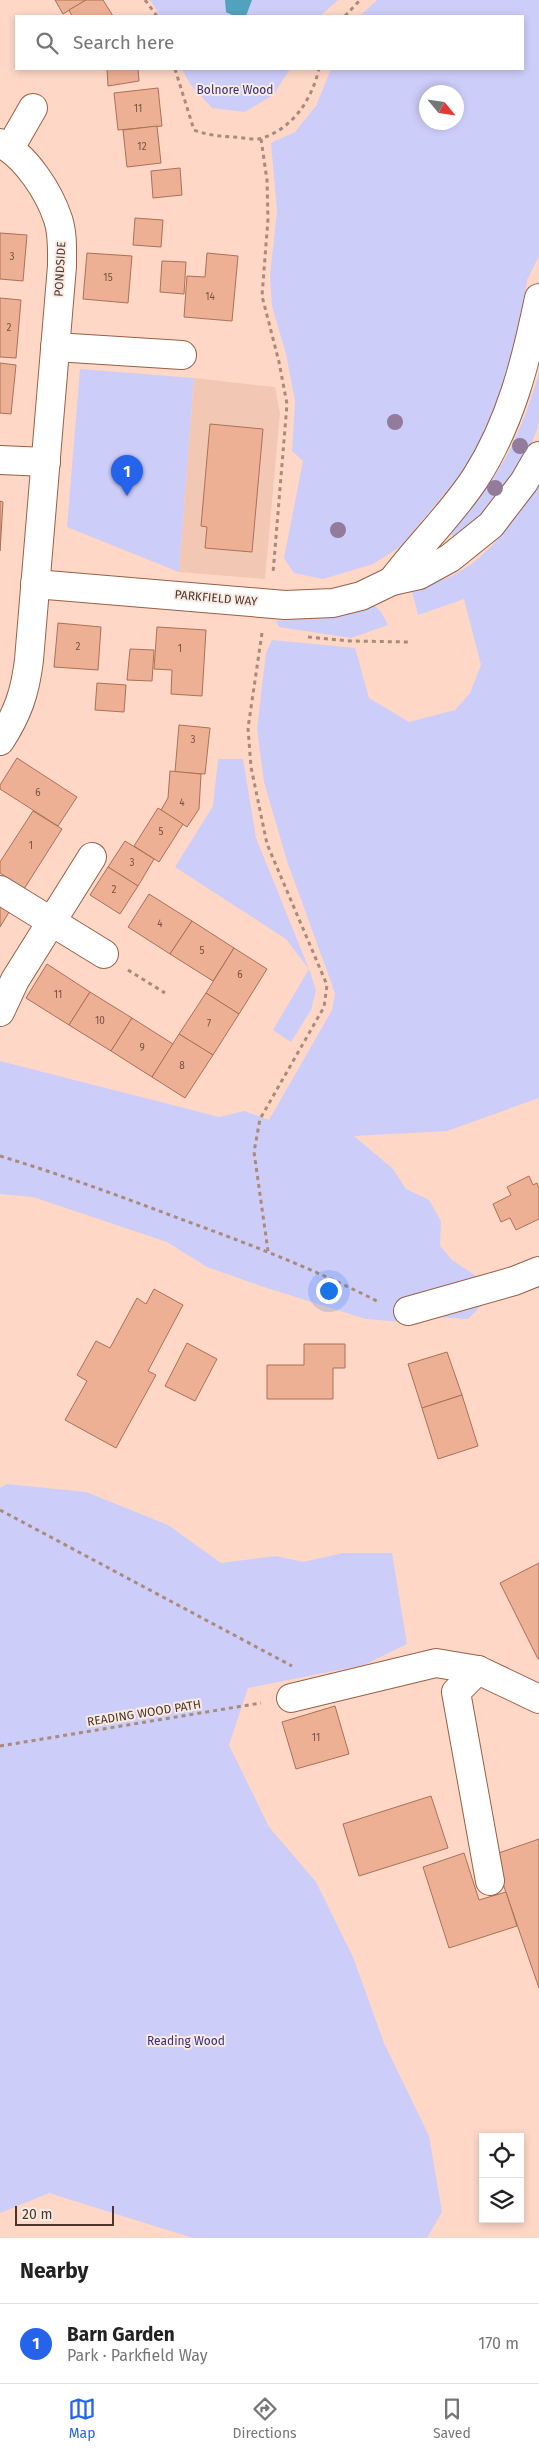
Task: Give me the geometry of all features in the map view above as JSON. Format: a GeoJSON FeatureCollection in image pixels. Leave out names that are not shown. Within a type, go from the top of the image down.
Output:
{"type":"FeatureCollection","features":[{"type":"Feature","properties":{"kind":"street","name":"PONDSIDE"},"geometry":{"type":"LineString","coordinates":[[33,108],[5,145],[25,164],[47,194],[58,220],[62,241],[62,266],[46,462]]}},
{"type":"Feature","properties":{"kind":"street","name":"PARKFIELD WAY"},"geometry":{"type":"LineString","coordinates":[[392,581],[415,550],[450,513],[476,477],[496,442],[515,397],[539,298]]}},
{"type":"Feature","properties":{"kind":"street"},"geometry":{"type":"LineString","coordinates":[[55,347],[182,355]]}},
{"type":"Feature","properties":{"kind":"street","name":"PARKFIELD WAY"},"geometry":{"type":"LineString","coordinates":[[35,584],[285,605],[333,604],[361,596],[392,581],[419,575],[450,558],[491,525],[524,482],[539,456]]}},
{"type":"Feature","properties":{"kind":"street"},"geometry":{"type":"LineString","coordinates":[[0,460],[46,462],[25,689],[18,711],[0,741]]}},
{"type":"Feature","properties":{"kind":"street"},"geometry":{"type":"LineString","coordinates":[[0,1012],[15,980],[92,857]]}},
{"type":"Feature","properties":{"kind":"street"},"geometry":{"type":"LineString","coordinates":[[0,890],[104,954]]}},
{"type":"Feature","properties":{"kind":"street"},"geometry":{"type":"LineString","coordinates":[[408,1311],[514,1281],[539,1271]]}},
{"type":"Feature","properties":{"kind":"street"},"geometry":{"type":"LineString","coordinates":[[291,1698],[436,1663],[478,1670],[539,1699]]}},
{"type":"Feature","properties":{"kind":"street"},"geometry":{"type":"LineString","coordinates":[[478,1670],[456,1692],[490,1881]]}},
{"type":"Feature","properties":{"kind":"path"},"geometry":{"type":"LineString","coordinates":[[145,0],[156,15]]}},
{"type":"Feature","properties":{"kind":"path"},"geometry":{"type":"LineString","coordinates":[[346,15],[360,0]]}},
{"type":"Feature","properties":{"kind":"path"},"geometry":{"type":"LineString","coordinates":[[175,70],[194,130],[206,135],[261,139],[290,123],[305,106],[315,86],[319,70]]}},
{"type":"Feature","properties":{"kind":"path"},"geometry":{"type":"LineString","coordinates":[[261,139],[268,219],[262,296],[279,362],[287,404],[272,575]]}},
{"type":"Feature","properties":{"kind":"path"},"geometry":{"type":"LineString","coordinates":[[264,628],[248,728],[251,767],[267,844],[327,985],[324,1007],[260,1119],[254,1152],[268,1251]]}},
{"type":"Feature","properties":{"kind":"path"},"geometry":{"type":"LineString","coordinates":[[262,633],[270,634]]}},
{"type":"Feature","properties":{"kind":"path"},"geometry":{"type":"LineString","coordinates":[[303,637],[350,641],[409,642]]}},
{"type":"Feature","properties":{"kind":"path"},"geometry":{"type":"LineString","coordinates":[[104,954],[165,993]]}},
{"type":"Feature","properties":{"kind":"path"},"geometry":{"type":"LineString","coordinates":[[0,1156],[74,1179],[268,1251],[340,1282],[382,1303],[408,1311]]}},
{"type":"Feature","properties":{"kind":"path"},"geometry":{"type":"LineString","coordinates":[[0,1510],[332,1688]]}},
{"type":"Feature","properties":{"kind":"path","name":"READING WOOD PATH"},"geometry":{"type":"LineString","coordinates":[[0,1746],[291,1698]]}},
{"type":"Feature","properties":{"kind":"shaded area"},"geometry":{"type":"Polygon","coordinates":[[[225,0],[252,0],[246,15],[232,15],[226,12],[225,0]]]}},
{"type":"Feature","properties":{"kind":"shaded area"},"geometry":{"type":"Polygon","coordinates":[[[194,378],[275,387],[280,413],[265,579],[179,572],[194,378]]]}},
{"type":"Feature","properties":{"kind":"green space"},"geometry":{"type":"Polygon","coordinates":[[[150,0],[338,0],[321,15],[159,15],[150,0]]]}},
{"type":"Feature","properties":{"kind":"green space"},"geometry":{"type":"Polygon","coordinates":[[[377,0],[539,0],[539,256],[527,280],[518,335],[507,380],[487,429],[461,474],[400,547],[373,564],[323,579],[294,573],[284,558],[303,461],[292,451],[295,401],[286,354],[272,306],[270,275],[277,211],[271,143],[295,132],[316,106],[331,70],[524,70],[524,15],[361,15],[377,0]]]}},
{"type":"Feature","properties":{"kind":"green space","name":"Bolnore Wood"},"geometry":{"type":"Polygon","coordinates":[[[183,70],[289,70],[273,95],[245,112],[212,108],[190,84],[183,70]]]}},
{"type":"Feature","properties":{"kind":"green space"},"geometry":{"type":"Polygon","coordinates":[[[80,369],[194,378],[179,572],[67,527],[80,369]]]}},
{"type":"Feature","properties":{"kind":"green space"},"geometry":{"type":"Polygon","coordinates":[[[539,373],[539,423],[533,440],[506,487],[458,540],[448,532],[482,494],[504,461],[524,418],[539,373]]]}},
{"type":"Feature","properties":{"kind":"green space"},"geometry":{"type":"Polygon","coordinates":[[[539,480],[539,1098],[447,1131],[354,1136],[393,1169],[406,1189],[429,1200],[441,1221],[440,1246],[452,1260],[479,1278],[485,1302],[468,1319],[434,1317],[400,1322],[366,1319],[207,1267],[167,1242],[33,1197],[0,1194],[0,1061],[219,1117],[244,1111],[269,1120],[332,1010],[335,993],[287,861],[264,782],[257,729],[266,653],[272,640],[355,648],[369,698],[409,722],[455,710],[470,693],[481,665],[464,599],[418,615],[412,591],[455,574],[481,556],[514,519],[539,480]]]}},
{"type":"Feature","properties":{"kind":"green space"},"geometry":{"type":"Polygon","coordinates":[[[374,605],[381,612],[388,625],[351,638],[279,627],[276,621],[325,617],[374,605]]]}},
{"type":"Feature","properties":{"kind":"green space"},"geometry":{"type":"Polygon","coordinates":[[[218,759],[243,759],[256,838],[309,969],[286,939],[175,867],[213,806],[218,759]]]}},
{"type":"Feature","properties":{"kind":"green space"},"geometry":{"type":"Polygon","coordinates":[[[309,969],[316,990],[311,1010],[291,1042],[273,1030],[309,969]]]}},
{"type":"Feature","properties":{"kind":"green space","name":"Reading Wood"},"geometry":{"type":"Polygon","coordinates":[[[7,1484],[86,1492],[168,1525],[221,1563],[276,1556],[303,1562],[343,1553],[392,1553],[407,1644],[364,1665],[248,1688],[229,1745],[269,1827],[316,1882],[353,1957],[384,2043],[429,2136],[442,2212],[427,2238],[193,2238],[49,2193],[0,2213],[0,1488],[7,1484]]]}},
{"type":"Feature","properties":{"kind":"building"},"geometry":{"type":"Polygon","coordinates":[[[55,0],[86,0],[63,14],[55,0]]]}},
{"type":"Feature","properties":{"kind":"building"},"geometry":{"type":"Polygon","coordinates":[[[86,0],[103,0],[112,15],[72,15],[69,10],[86,0]]]}},
{"type":"Feature","properties":{"kind":"building"},"geometry":{"type":"Polygon","coordinates":[[[107,70],[138,70],[139,81],[108,86],[107,70]]]}},
{"type":"Feature","properties":{"kind":"building"},"geometry":{"type":"Polygon","coordinates":[[[158,88],[162,126],[118,130],[114,93],[158,88]]]}},
{"type":"Feature","properties":{"kind":"building"},"geometry":{"type":"Polygon","coordinates":[[[157,126],[161,163],[127,167],[123,130],[157,126]]]}},
{"type":"Feature","properties":{"kind":"building"},"geometry":{"type":"Polygon","coordinates":[[[180,168],[182,195],[153,198],[151,171],[180,168]]]}},
{"type":"Feature","properties":{"kind":"building"},"geometry":{"type":"Polygon","coordinates":[[[135,218],[163,220],[161,247],[133,245],[135,218]]]}},
{"type":"Feature","properties":{"kind":"building"},"geometry":{"type":"Polygon","coordinates":[[[0,233],[27,235],[23,281],[0,279],[0,233]]]}},
{"type":"Feature","properties":{"kind":"building"},"geometry":{"type":"Polygon","coordinates":[[[87,253],[132,256],[128,303],[83,299],[87,253]]]}},
{"type":"Feature","properties":{"kind":"building"},"geometry":{"type":"Polygon","coordinates":[[[207,253],[238,256],[232,321],[184,317],[187,276],[205,277],[207,253]]]}},
{"type":"Feature","properties":{"kind":"building"},"geometry":{"type":"Polygon","coordinates":[[[162,261],[186,262],[184,294],[160,292],[162,261]]]}},
{"type":"Feature","properties":{"kind":"building"},"geometry":{"type":"Polygon","coordinates":[[[0,298],[21,300],[16,358],[0,357],[0,298]]]}},
{"type":"Feature","properties":{"kind":"building"},"geometry":{"type":"Polygon","coordinates":[[[0,363],[16,365],[11,414],[0,413],[0,363]]]}},
{"type":"Feature","properties":{"kind":"building"},"geometry":{"type":"Polygon","coordinates":[[[210,424],[263,429],[252,552],[205,548],[207,527],[201,526],[210,424]]]}},
{"type":"Feature","properties":{"kind":"building"},"geometry":{"type":"Polygon","coordinates":[[[0,501],[3,502],[0,551],[0,501]]]}},
{"type":"Feature","properties":{"kind":"building"},"geometry":{"type":"Polygon","coordinates":[[[58,623],[101,627],[98,670],[54,667],[58,623]]]}},
{"type":"Feature","properties":{"kind":"building"},"geometry":{"type":"Polygon","coordinates":[[[157,627],[206,630],[202,696],[171,694],[172,670],[154,669],[157,627]]]}},
{"type":"Feature","properties":{"kind":"building"},"geometry":{"type":"Polygon","coordinates":[[[130,649],[154,650],[152,681],[127,680],[130,649]]]}},
{"type":"Feature","properties":{"kind":"building"},"geometry":{"type":"Polygon","coordinates":[[[97,683],[126,685],[124,712],[95,710],[97,683]]]}},
{"type":"Feature","properties":{"kind":"building"},"geometry":{"type":"Polygon","coordinates":[[[179,725],[210,728],[205,774],[175,772],[179,725]]]}},
{"type":"Feature","properties":{"kind":"building"},"geometry":{"type":"Polygon","coordinates":[[[17,758],[77,797],[58,826],[0,789],[0,785],[17,758]]]}},
{"type":"Feature","properties":{"kind":"building"},"geometry":{"type":"Polygon","coordinates":[[[170,771],[201,774],[199,809],[187,827],[161,810],[168,798],[170,771]]]}},
{"type":"Feature","properties":{"kind":"building"},"geometry":{"type":"Polygon","coordinates":[[[158,808],[183,824],[159,862],[134,846],[158,808]]]}},
{"type":"Feature","properties":{"kind":"building"},"geometry":{"type":"Polygon","coordinates":[[[33,811],[62,829],[24,889],[0,873],[0,862],[33,811]]]}},
{"type":"Feature","properties":{"kind":"building"},"geometry":{"type":"Polygon","coordinates":[[[125,841],[154,859],[138,886],[108,867],[125,841]]]}},
{"type":"Feature","properties":{"kind":"building"},"geometry":{"type":"Polygon","coordinates":[[[108,867],[138,886],[120,914],[90,895],[108,867]]]}},
{"type":"Feature","properties":{"kind":"building"},"geometry":{"type":"Polygon","coordinates":[[[149,894],[192,921],[170,954],[128,927],[149,894]]]}},
{"type":"Feature","properties":{"kind":"building"},"geometry":{"type":"Polygon","coordinates":[[[0,902],[11,909],[0,927],[0,902]]]}},
{"type":"Feature","properties":{"kind":"building"},"geometry":{"type":"Polygon","coordinates":[[[192,921],[234,948],[213,981],[170,954],[192,921]]]}},
{"type":"Feature","properties":{"kind":"building"},"geometry":{"type":"Polygon","coordinates":[[[234,948],[267,969],[239,1014],[206,993],[234,948]]]}},
{"type":"Feature","properties":{"kind":"building"},"geometry":{"type":"Polygon","coordinates":[[[47,964],[90,992],[69,1025],[26,998],[47,964]]]}},
{"type":"Feature","properties":{"kind":"building"},"geometry":{"type":"Polygon","coordinates":[[[90,992],[132,1018],[111,1051],[69,1025],[90,992]]]}},
{"type":"Feature","properties":{"kind":"building"},"geometry":{"type":"Polygon","coordinates":[[[206,993],[239,1014],[213,1055],[179,1034],[206,993]]]}},
{"type":"Feature","properties":{"kind":"building"},"geometry":{"type":"Polygon","coordinates":[[[132,1018],[173,1044],[152,1077],[111,1051],[132,1018]]]}},
{"type":"Feature","properties":{"kind":"building"},"geometry":{"type":"Polygon","coordinates":[[[179,1034],[213,1055],[185,1098],[152,1077],[179,1034]]]}},
{"type":"Feature","properties":{"kind":"building"},"geometry":{"type":"Polygon","coordinates":[[[529,1176],[533,1185],[537,1183],[539,1188],[539,1219],[516,1230],[510,1218],[501,1222],[493,1204],[511,1195],[507,1187],[529,1176]]]}},
{"type":"Feature","properties":{"kind":"building"},"geometry":{"type":"Polygon","coordinates":[[[154,1289],[183,1305],[148,1371],[156,1375],[116,1448],[65,1420],[87,1381],[77,1375],[96,1341],[110,1348],[137,1298],[146,1304],[154,1289]]]}},
{"type":"Feature","properties":{"kind":"building"},"geometry":{"type":"Polygon","coordinates":[[[187,1343],[217,1359],[195,1401],[165,1386],[187,1343]]]}},
{"type":"Feature","properties":{"kind":"building"},"geometry":{"type":"Polygon","coordinates":[[[304,1344],[345,1344],[345,1368],[333,1368],[333,1399],[267,1399],[267,1365],[304,1365],[304,1344]]]}},
{"type":"Feature","properties":{"kind":"building"},"geometry":{"type":"Polygon","coordinates":[[[447,1352],[462,1395],[422,1408],[408,1364],[447,1352]]]}},
{"type":"Feature","properties":{"kind":"building"},"geometry":{"type":"Polygon","coordinates":[[[462,1395],[478,1446],[438,1459],[422,1408],[462,1395]]]}},
{"type":"Feature","properties":{"kind":"building"},"geometry":{"type":"Polygon","coordinates":[[[539,1563],[539,1659],[538,1659],[500,1583],[539,1563]]]}},
{"type":"Feature","properties":{"kind":"building"},"geometry":{"type":"Polygon","coordinates":[[[335,1706],[349,1754],[296,1769],[282,1722],[335,1706]]]}},
{"type":"Feature","properties":{"kind":"building"},"geometry":{"type":"Polygon","coordinates":[[[431,1796],[448,1848],[359,1876],[343,1824],[431,1796]]]}},
{"type":"Feature","properties":{"kind":"building"},"geometry":{"type":"Polygon","coordinates":[[[539,1839],[539,1988],[493,1855],[539,1839]]]}},
{"type":"Feature","properties":{"kind":"building"},"geometry":{"type":"Polygon","coordinates":[[[464,1853],[479,1900],[506,1892],[517,1926],[449,1948],[423,1867],[464,1853]]]}},
{"type":"Feature","properties":{"kind":"place","name":"Barn Garden"},"geometry":{"type":"Point","coordinates":[127,496]}}]}
